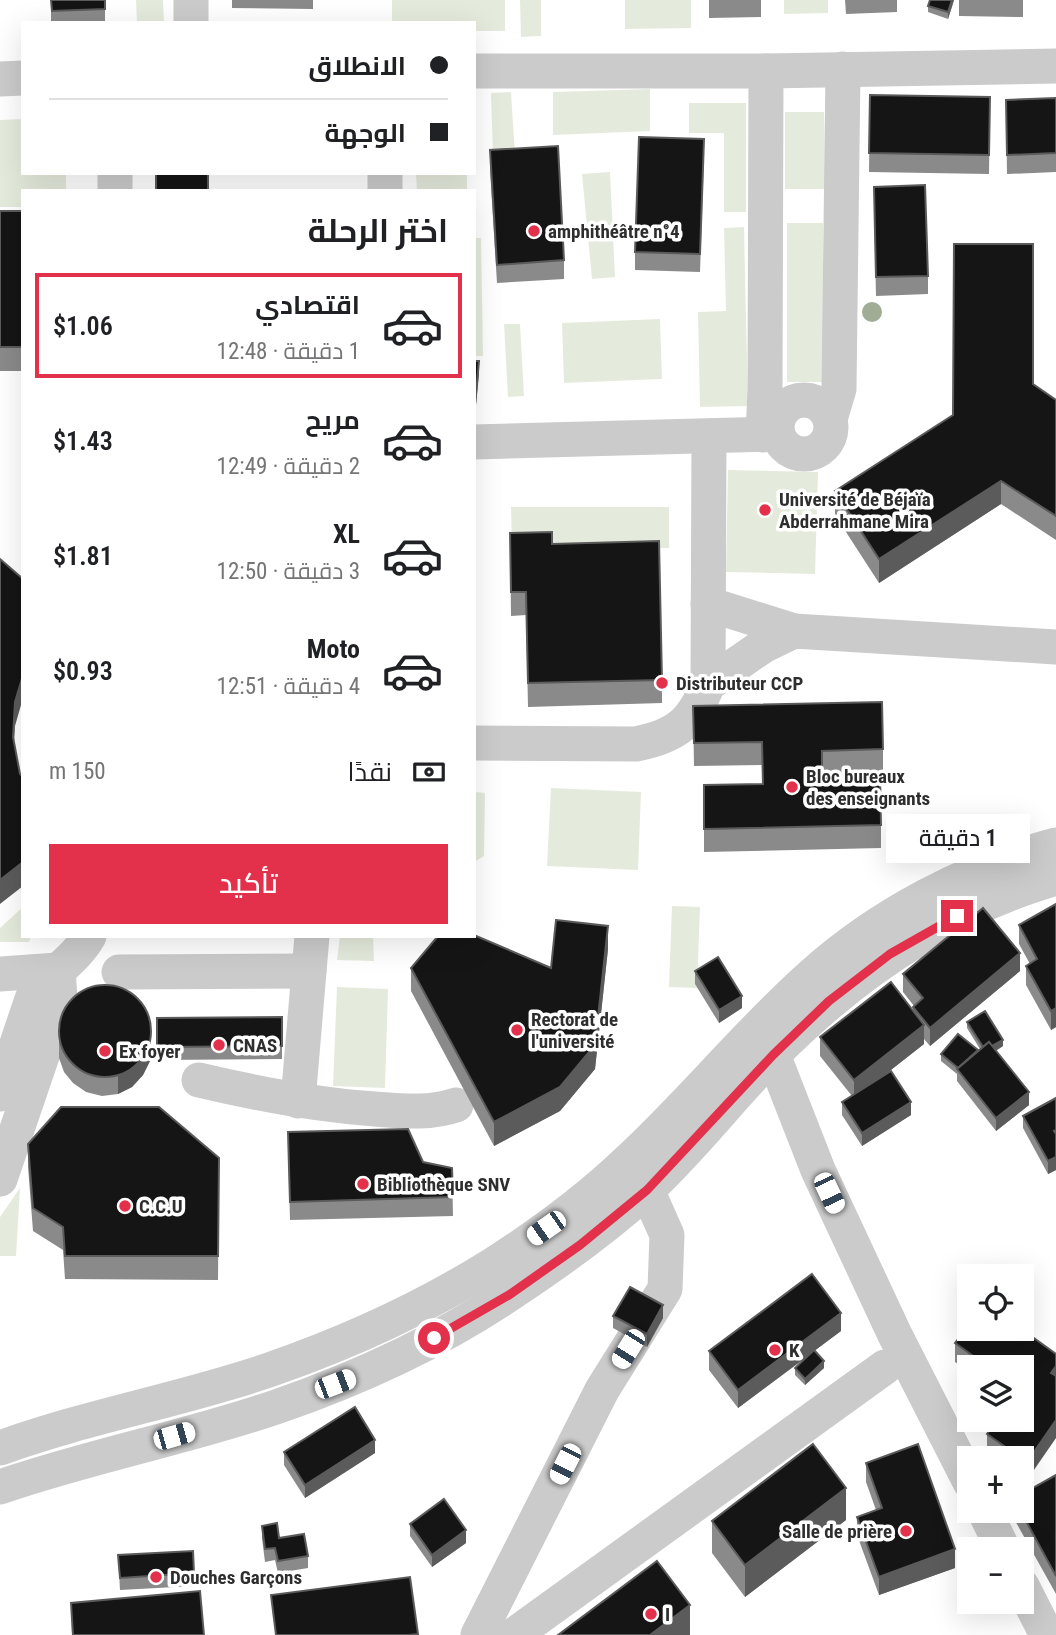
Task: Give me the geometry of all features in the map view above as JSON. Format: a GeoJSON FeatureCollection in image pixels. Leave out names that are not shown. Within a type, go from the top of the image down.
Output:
{"type":"FeatureCollection","features":[{"type":"Feature","properties":{"kind":"street"},"geometry":{"type":"LineString","coordinates":[[191,0],[191,21]]}},
{"type":"Feature","properties":{"kind":"street"},"geometry":{"type":"LineString","coordinates":[[476,71],[766,71],[1056,66]]}},
{"type":"Feature","properties":{"kind":"street"},"geometry":{"type":"LineString","coordinates":[[766,71],[771,419],[785,447],[799,454],[814,453],[827,443],[830,436],[830,419],[839,389],[843,69]]}},
{"type":"Feature","properties":{"kind":"street"},"geometry":{"type":"LineString","coordinates":[[0,79],[21,78]]}},
{"type":"Feature","properties":{"kind":"street"},"geometry":{"type":"LineString","coordinates":[[476,442],[709,436],[771,419]]}},
{"type":"Feature","properties":{"kind":"street"},"geometry":{"type":"LineString","coordinates":[[476,743],[636,744],[659,739],[681,727],[698,708],[708,684],[709,436]]}},
{"type":"Feature","properties":{"kind":"street"},"geometry":{"type":"LineString","coordinates":[[708,604],[794,631],[1056,647]]}},
{"type":"Feature","properties":{"kind":"street"},"geometry":{"type":"LineString","coordinates":[[708,684],[763,646],[794,631]]}},
{"type":"Feature","properties":{"kind":"street"},"geometry":{"type":"LineString","coordinates":[[0,1448],[267,1370],[346,1341],[422,1306],[494,1264],[563,1216],[627,1162],[812,975],[876,926],[945,886],[1020,855],[1056,845]]}},
{"type":"Feature","properties":{"kind":"street"},"geometry":{"type":"LineString","coordinates":[[0,1487],[275,1407],[355,1376],[434,1338],[509,1295],[580,1245],[647,1190],[773,1055],[829,1001],[890,954],[957,916],[1029,886],[1056,878]]}},
{"type":"Feature","properties":{"kind":"street"},"geometry":{"type":"LineString","coordinates":[[0,1094],[32,999],[39,988],[71,959],[87,938]]}},
{"type":"Feature","properties":{"kind":"street"},"geometry":{"type":"LineString","coordinates":[[298,1101],[312,938]]}},
{"type":"Feature","properties":{"kind":"street"},"geometry":{"type":"LineString","coordinates":[[0,974],[58,970]]}},
{"type":"Feature","properties":{"kind":"street"},"geometry":{"type":"LineString","coordinates":[[0,1179],[58,1009],[58,970]]}},
{"type":"Feature","properties":{"kind":"street"},"geometry":{"type":"LineString","coordinates":[[119,972],[309,971]]}},
{"type":"Feature","properties":{"kind":"street"},"geometry":{"type":"LineString","coordinates":[[773,1055],[818,1170],[895,1335],[957,1457]]}},
{"type":"Feature","properties":{"kind":"street"},"geometry":{"type":"LineString","coordinates":[[199,1080],[298,1101],[389,1111],[435,1111],[456,1105]]}},
{"type":"Feature","properties":{"kind":"street"},"geometry":{"type":"LineString","coordinates":[[478,1635],[603,1390],[665,1289],[667,1236],[647,1190],[627,1162]]}},
{"type":"Feature","properties":{"kind":"street"},"geometry":{"type":"LineString","coordinates":[[514,1635],[885,1367]]}},
{"type":"Feature","properties":{"kind":"street"},"geometry":{"type":"LineString","coordinates":[[1034,1610],[1047,1635]]}},
{"type":"Feature","properties":{"kind":"green space"},"geometry":{"type":"Polygon","coordinates":[[[136,0],[163,0],[164,21],[137,21],[136,0]]]}},
{"type":"Feature","properties":{"kind":"green space"},"geometry":{"type":"Polygon","coordinates":[[[392,0],[505,0],[505,31],[476,31],[476,21],[392,21],[392,0]]]}},
{"type":"Feature","properties":{"kind":"green space"},"geometry":{"type":"Polygon","coordinates":[[[520,0],[541,0],[541,36],[521,37],[520,0]]]}},
{"type":"Feature","properties":{"kind":"green space"},"geometry":{"type":"Polygon","coordinates":[[[625,0],[691,0],[691,28],[625,29],[625,0]]]}},
{"type":"Feature","properties":{"kind":"green space"},"geometry":{"type":"Polygon","coordinates":[[[784,0],[828,0],[828,13],[784,14],[784,0]]]}},
{"type":"Feature","properties":{"kind":"green space"},"geometry":{"type":"Polygon","coordinates":[[[650,89],[650,131],[553,135],[553,92],[650,89]]]}},
{"type":"Feature","properties":{"kind":"green space"},"geometry":{"type":"Polygon","coordinates":[[[511,92],[515,155],[493,155],[491,93],[511,92]]]}},
{"type":"Feature","properties":{"kind":"green space"},"geometry":{"type":"Polygon","coordinates":[[[689,103],[746,103],[746,212],[724,212],[724,133],[689,133],[689,103]]]}},
{"type":"Feature","properties":{"kind":"green space"},"geometry":{"type":"Polygon","coordinates":[[[785,112],[824,112],[825,189],[785,189],[785,112]]]}},
{"type":"Feature","properties":{"kind":"green space"},"geometry":{"type":"Polygon","coordinates":[[[21,119],[21,175],[66,175],[66,189],[21,189],[21,207],[0,207],[0,120],[21,119]]]}},
{"type":"Feature","properties":{"kind":"green space"},"geometry":{"type":"Polygon","coordinates":[[[610,172],[615,277],[592,279],[582,174],[610,172]]]}},
{"type":"Feature","properties":{"kind":"green space"},"geometry":{"type":"Polygon","coordinates":[[[416,175],[467,175],[467,189],[417,189],[416,175]]]}},
{"type":"Feature","properties":{"kind":"green space"},"geometry":{"type":"Polygon","coordinates":[[[787,223],[823,223],[823,382],[787,382],[787,223]]]}},
{"type":"Feature","properties":{"kind":"green space"},"geometry":{"type":"Polygon","coordinates":[[[744,227],[748,406],[700,407],[698,312],[726,311],[724,228],[744,227]]]}},
{"type":"Feature","properties":{"kind":"green space"},"geometry":{"type":"Polygon","coordinates":[[[476,238],[481,238],[483,356],[476,356],[476,238]]]}},
{"type":"Feature","properties":{"kind":"green space"},"geometry":{"type":"Polygon","coordinates":[[[660,319],[662,379],[564,383],[562,323],[660,319]]]}},
{"type":"Feature","properties":{"kind":"green space"},"geometry":{"type":"Polygon","coordinates":[[[504,324],[520,324],[524,396],[508,397],[504,324]]]}},
{"type":"Feature","properties":{"kind":"green space"},"geometry":{"type":"Polygon","coordinates":[[[728,470],[818,472],[815,574],[726,572],[728,470]]]}},
{"type":"Feature","properties":{"kind":"green space"},"geometry":{"type":"Polygon","coordinates":[[[511,507],[669,507],[669,548],[512,548],[511,507]]]}},
{"type":"Feature","properties":{"kind":"green space"},"geometry":{"type":"Polygon","coordinates":[[[551,788],[641,792],[638,870],[547,866],[551,788]]]}},
{"type":"Feature","properties":{"kind":"green space"},"geometry":{"type":"Polygon","coordinates":[[[476,792],[485,793],[484,856],[476,861],[476,792]]]}},
{"type":"Feature","properties":{"kind":"green space"},"geometry":{"type":"Polygon","coordinates":[[[672,906],[700,907],[697,988],[669,987],[672,906]]]}},
{"type":"Feature","properties":{"kind":"green space"},"geometry":{"type":"Polygon","coordinates":[[[21,909],[21,938],[30,938],[29,942],[0,942],[0,928],[21,909]]]}},
{"type":"Feature","properties":{"kind":"green space"},"geometry":{"type":"Polygon","coordinates":[[[340,938],[373,938],[374,961],[337,960],[340,938]]]}},
{"type":"Feature","properties":{"kind":"green space"},"geometry":{"type":"Polygon","coordinates":[[[337,987],[388,989],[385,1088],[333,1086],[337,987]]]}},
{"type":"Feature","properties":{"kind":"green space"},"geometry":{"type":"Polygon","coordinates":[[[20,1188],[16,1256],[0,1256],[0,1217],[20,1188]]]}},
{"type":"Feature","properties":{"kind":"building"},"geometry":{"type":"Polygon","coordinates":[[[51,0],[105,0],[105,9],[52,11],[51,0]]]}},
{"type":"Feature","properties":{"kind":"building"},"geometry":{"type":"Polygon","coordinates":[[[930,0],[952,0],[948,12],[928,6],[930,0]]]}},
{"type":"Feature","properties":{"kind":"building"},"geometry":{"type":"Polygon","coordinates":[[[870,95],[990,97],[989,155],[869,153],[870,95]]]}},
{"type":"Feature","properties":{"kind":"building"},"geometry":{"type":"Polygon","coordinates":[[[1056,98],[1056,153],[1007,155],[1006,100],[1056,98]]]}},
{"type":"Feature","properties":{"kind":"building"},"geometry":{"type":"Polygon","coordinates":[[[639,137],[704,139],[700,254],[635,252],[639,137]]]}},
{"type":"Feature","properties":{"kind":"building"},"geometry":{"type":"Polygon","coordinates":[[[558,146],[564,260],[497,265],[490,150],[558,146]]]}},
{"type":"Feature","properties":{"kind":"building"},"geometry":{"type":"Polygon","coordinates":[[[156,175],[208,175],[208,189],[156,189],[156,175]]]}},
{"type":"Feature","properties":{"kind":"building"},"geometry":{"type":"Polygon","coordinates":[[[925,185],[928,276],[876,277],[874,187],[925,185]]]}},
{"type":"Feature","properties":{"kind":"building"},"geometry":{"type":"Polygon","coordinates":[[[0,211],[21,211],[21,347],[0,347],[0,211]]]}},
{"type":"Feature","properties":{"kind":"building"},"geometry":{"type":"Polygon","coordinates":[[[954,244],[1033,244],[1033,384],[1056,400],[1056,516],[1001,481],[879,559],[835,491],[953,415],[954,244]]]}},
{"type":"Feature","properties":{"kind":"building"},"geometry":{"type":"Polygon","coordinates":[[[476,361],[479,361],[476,393],[476,361]]]}},
{"type":"Feature","properties":{"kind":"building"},"geometry":{"type":"Polygon","coordinates":[[[552,532],[552,544],[659,541],[662,680],[528,683],[526,592],[511,592],[510,533],[552,532]]]}},
{"type":"Feature","properties":{"kind":"building"},"geometry":{"type":"Polygon","coordinates":[[[0,559],[21,577],[21,682],[15,702],[13,737],[21,775],[21,864],[0,880],[0,559]]]}},
{"type":"Feature","properties":{"kind":"building"},"geometry":{"type":"Polygon","coordinates":[[[882,702],[883,749],[822,751],[822,777],[880,776],[881,825],[704,829],[704,785],[763,784],[762,742],[694,743],[693,706],[882,702]]]}},
{"type":"Feature","properties":{"kind":"building"},"geometry":{"type":"Polygon","coordinates":[[[1056,904],[1056,1008],[1051,1011],[1026,966],[1037,959],[1019,925],[1056,904]]]}},
{"type":"Feature","properties":{"kind":"building"},"geometry":{"type":"Polygon","coordinates":[[[983,908],[1020,953],[930,1028],[913,1007],[923,998],[903,974],[983,908]]]}},
{"type":"Feature","properties":{"kind":"building"},"geometry":{"type":"Polygon","coordinates":[[[556,920],[608,926],[595,1045],[560,1087],[494,1122],[411,968],[436,938],[476,938],[476,936],[551,968],[556,920]]]}},
{"type":"Feature","properties":{"kind":"building"},"geometry":{"type":"Polygon","coordinates":[[[718,957],[742,996],[719,1010],[695,971],[718,957]]]}},
{"type":"Feature","properties":{"kind":"building"},"geometry":{"type":"Polygon","coordinates":[[[891,982],[924,1025],[854,1080],[820,1037],[891,982]]]}},
{"type":"Feature","properties":{"kind":"building","name":"Ex foyer"},"geometry":{"type":"Polygon","coordinates":[[[105,985],[131,993],[143,1005],[151,1031],[143,1057],[131,1069],[105,1077],[79,1069],[67,1057],[59,1031],[67,1005],[79,993],[105,985]]]}},
{"type":"Feature","properties":{"kind":"building"},"geometry":{"type":"Polygon","coordinates":[[[985,1011],[1003,1040],[992,1046],[989,1042],[983,1047],[967,1022],[985,1011]]]}},
{"type":"Feature","properties":{"kind":"building"},"geometry":{"type":"Polygon","coordinates":[[[282,1017],[282,1046],[157,1047],[157,1018],[282,1017]]]}},
{"type":"Feature","properties":{"kind":"building"},"geometry":{"type":"Polygon","coordinates":[[[958,1034],[978,1050],[958,1068],[941,1054],[958,1034]]]}},
{"type":"Feature","properties":{"kind":"building"},"geometry":{"type":"Polygon","coordinates":[[[989,1042],[1029,1092],[996,1118],[957,1069],[989,1042]]]}},
{"type":"Feature","properties":{"kind":"building"},"geometry":{"type":"Polygon","coordinates":[[[891,1071],[911,1102],[862,1133],[842,1102],[891,1071]]]}},
{"type":"Feature","properties":{"kind":"building"},"geometry":{"type":"Polygon","coordinates":[[[1056,1098],[1056,1157],[1048,1161],[1023,1116],[1056,1098]]]}},
{"type":"Feature","properties":{"kind":"building","name":"C.C.U"},"geometry":{"type":"Polygon","coordinates":[[[61,1107],[159,1107],[219,1158],[218,1256],[65,1256],[63,1227],[33,1208],[28,1144],[61,1107]]]}},
{"type":"Feature","properties":{"kind":"building","name":"Bibliothèque SNV"},"geometry":{"type":"Polygon","coordinates":[[[408,1129],[423,1162],[452,1168],[453,1197],[290,1202],[288,1132],[408,1129]]]}},
{"type":"Feature","properties":{"kind":"building","name":"K"},"geometry":{"type":"Polygon","coordinates":[[[812,1274],[841,1313],[738,1390],[709,1351],[812,1274]]]}},
{"type":"Feature","properties":{"kind":"building"},"geometry":{"type":"Polygon","coordinates":[[[630,1287],[663,1305],[647,1334],[613,1316],[630,1287]]]}},
{"type":"Feature","properties":{"kind":"building"},"geometry":{"type":"Polygon","coordinates":[[[1034,1338],[1056,1354],[1056,1366],[1051,1373],[1056,1376],[1056,1420],[1034,1452],[1034,1446],[1004,1446],[987,1434],[1034,1432],[1034,1355],[972,1355],[955,1343],[957,1340],[1034,1341],[1034,1338]]]}},
{"type":"Feature","properties":{"kind":"building"},"geometry":{"type":"Polygon","coordinates":[[[814,1350],[824,1361],[805,1379],[795,1368],[814,1350]]]}},
{"type":"Feature","properties":{"kind":"building"},"geometry":{"type":"Polygon","coordinates":[[[355,1407],[375,1440],[305,1485],[284,1452],[355,1407]]]}},
{"type":"Feature","properties":{"kind":"building"},"geometry":{"type":"Polygon","coordinates":[[[813,1444],[846,1488],[745,1565],[712,1521],[813,1444]]]}},
{"type":"Feature","properties":{"kind":"building","name":"Salle de prière"},"geometry":{"type":"Polygon","coordinates":[[[918,1444],[955,1549],[879,1577],[857,1517],[882,1508],[866,1463],[918,1444]]]}},
{"type":"Feature","properties":{"kind":"building"},"geometry":{"type":"Polygon","coordinates":[[[1056,1475],[1056,1576],[1027,1523],[1034,1523],[1034,1487],[1056,1475]]]}},
{"type":"Feature","properties":{"kind":"building"},"geometry":{"type":"Polygon","coordinates":[[[444,1499],[466,1530],[432,1555],[410,1524],[444,1499]]]}},
{"type":"Feature","properties":{"kind":"building"},"geometry":{"type":"Polygon","coordinates":[[[277,1523],[279,1538],[304,1534],[308,1556],[278,1561],[275,1548],[265,1549],[262,1526],[277,1523]]]}},
{"type":"Feature","properties":{"kind":"building"},"geometry":{"type":"Polygon","coordinates":[[[193,1551],[194,1573],[120,1578],[118,1555],[193,1551]]]}},
{"type":"Feature","properties":{"kind":"building"},"geometry":{"type":"Polygon","coordinates":[[[657,1561],[690,1605],[650,1635],[558,1635],[657,1561]]]}},
{"type":"Feature","properties":{"kind":"building"},"geometry":{"type":"Polygon","coordinates":[[[410,1577],[418,1634],[276,1635],[271,1595],[410,1577]]]}},
{"type":"Feature","properties":{"kind":"building"},"geometry":{"type":"Polygon","coordinates":[[[200,1591],[204,1635],[73,1635],[71,1603],[200,1591]]]}},
{"type":"Feature","properties":{"kind":"place","name":"amphithéâtre n°4"},"geometry":{"type":"Point","coordinates":[534,231]}},
{"type":"Feature","properties":{"kind":"place","name":"Université de Béjaïa Abderrahmane Mira"},"geometry":{"type":"Point","coordinates":[765,510]}},
{"type":"Feature","properties":{"kind":"place","name":"Distributeur CCP"},"geometry":{"type":"Point","coordinates":[662,683]}},
{"type":"Feature","properties":{"kind":"place","name":"Bloc bureaux des enseignants"},"geometry":{"type":"Point","coordinates":[792,787]}},
{"type":"Feature","properties":{"kind":"place","name":"Rectorat de l'université"},"geometry":{"type":"Point","coordinates":[517,1030]}},
{"type":"Feature","properties":{"kind":"place","name":"CNAS"},"geometry":{"type":"Point","coordinates":[219,1045]}},
{"type":"Feature","properties":{"kind":"place","name":"Ex foyer"},"geometry":{"type":"Point","coordinates":[105,1051]}},
{"type":"Feature","properties":{"kind":"place","name":"Bibliothèque SNV"},"geometry":{"type":"Point","coordinates":[363,1184]}},
{"type":"Feature","properties":{"kind":"place","name":"C.C.U"},"geometry":{"type":"Point","coordinates":[125,1206]}},
{"type":"Feature","properties":{"kind":"place","name":"K"},"geometry":{"type":"Point","coordinates":[775,1350]}},
{"type":"Feature","properties":{"kind":"place","name":"Salle de prière"},"geometry":{"type":"Point","coordinates":[906,1531]}},
{"type":"Feature","properties":{"kind":"place","name":"Douches Garçons"},"geometry":{"type":"Point","coordinates":[156,1577]}},
{"type":"Feature","properties":{"kind":"place","name":"I"},"geometry":{"type":"Point","coordinates":[651,1614]}},
{"type":"Feature","properties":{"kind":"route"},"geometry":{"type":"LineString","coordinates":[[434,1338],[509,1295],[580,1245],[647,1190],[773,1055],[829,1001],[890,954],[957,916]]}}]}
